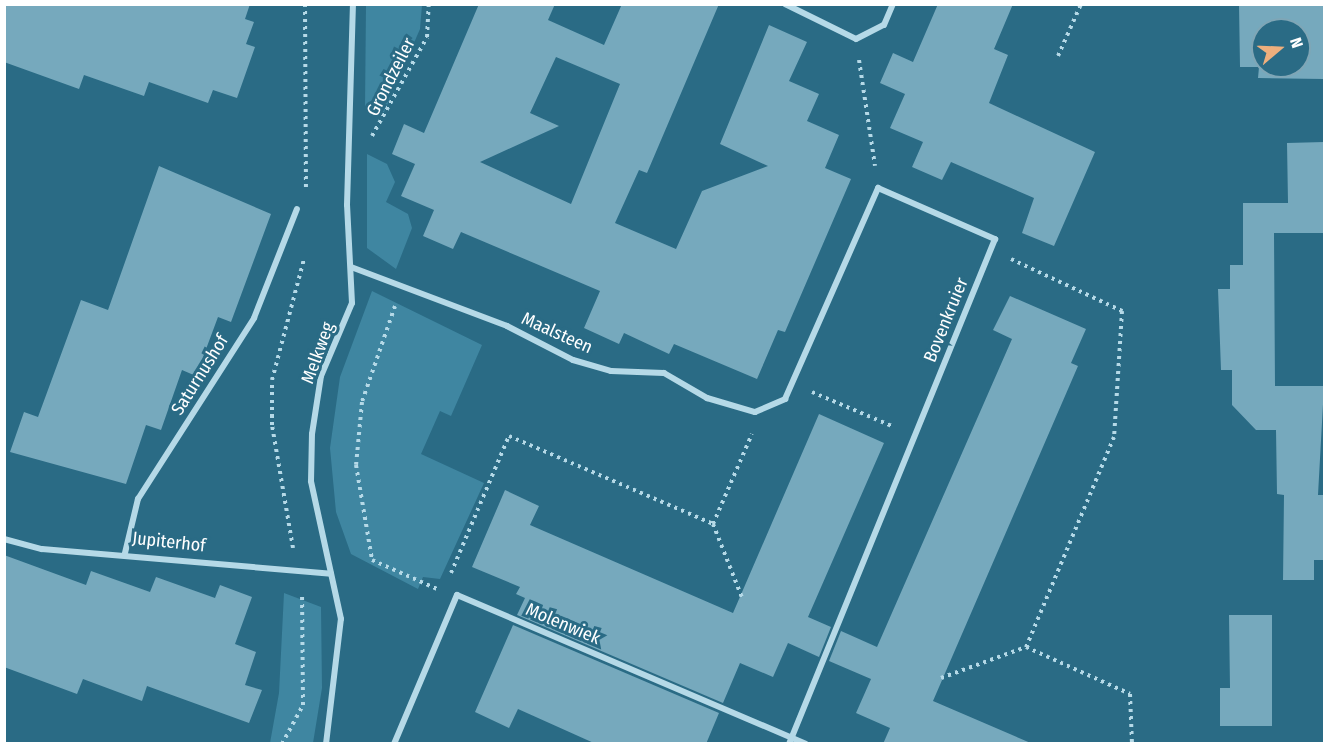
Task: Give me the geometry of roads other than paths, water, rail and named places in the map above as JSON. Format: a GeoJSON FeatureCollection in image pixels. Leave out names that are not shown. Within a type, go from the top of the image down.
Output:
{"type":"FeatureCollection","features":[{"type":"Feature","properties":{"kind":"street","name":"Melkweg"},"geometry":{"type":"LineString","coordinates":[[326,744],[341,619],[311,481],[312,434],[321,376],[352,303],[350,136],[353,4]]}},
{"type":"Feature","properties":{"kind":"street"},"geometry":{"type":"LineString","coordinates":[[785,4],[856,39],[884,25],[893,4]]}},
{"type":"Feature","properties":{"kind":"street","name":"Bovenkruier"},"geometry":{"type":"LineString","coordinates":[[785,399],[878,188],[995,239],[790,740]]}},
{"type":"Feature","properties":{"kind":"street","name":"Saturnushof"},"geometry":{"type":"LineString","coordinates":[[125,553],[138,499],[254,318],[297,209]]}},
{"type":"Feature","properties":{"kind":"street","name":"Maalsteen"},"geometry":{"type":"LineString","coordinates":[[351,267],[507,326],[573,360],[611,371],[664,373],[707,398],[755,412],[785,399]]}},
{"type":"Feature","properties":{"kind":"street","name":"Jupiterhof"},"geometry":{"type":"LineString","coordinates":[[4,539],[42,549],[125,553],[331,574]]}},
{"type":"Feature","properties":{"kind":"street","name":"Molenwiek"},"geometry":{"type":"LineString","coordinates":[[394,744],[458,595],[790,740],[806,744]]}}]}
